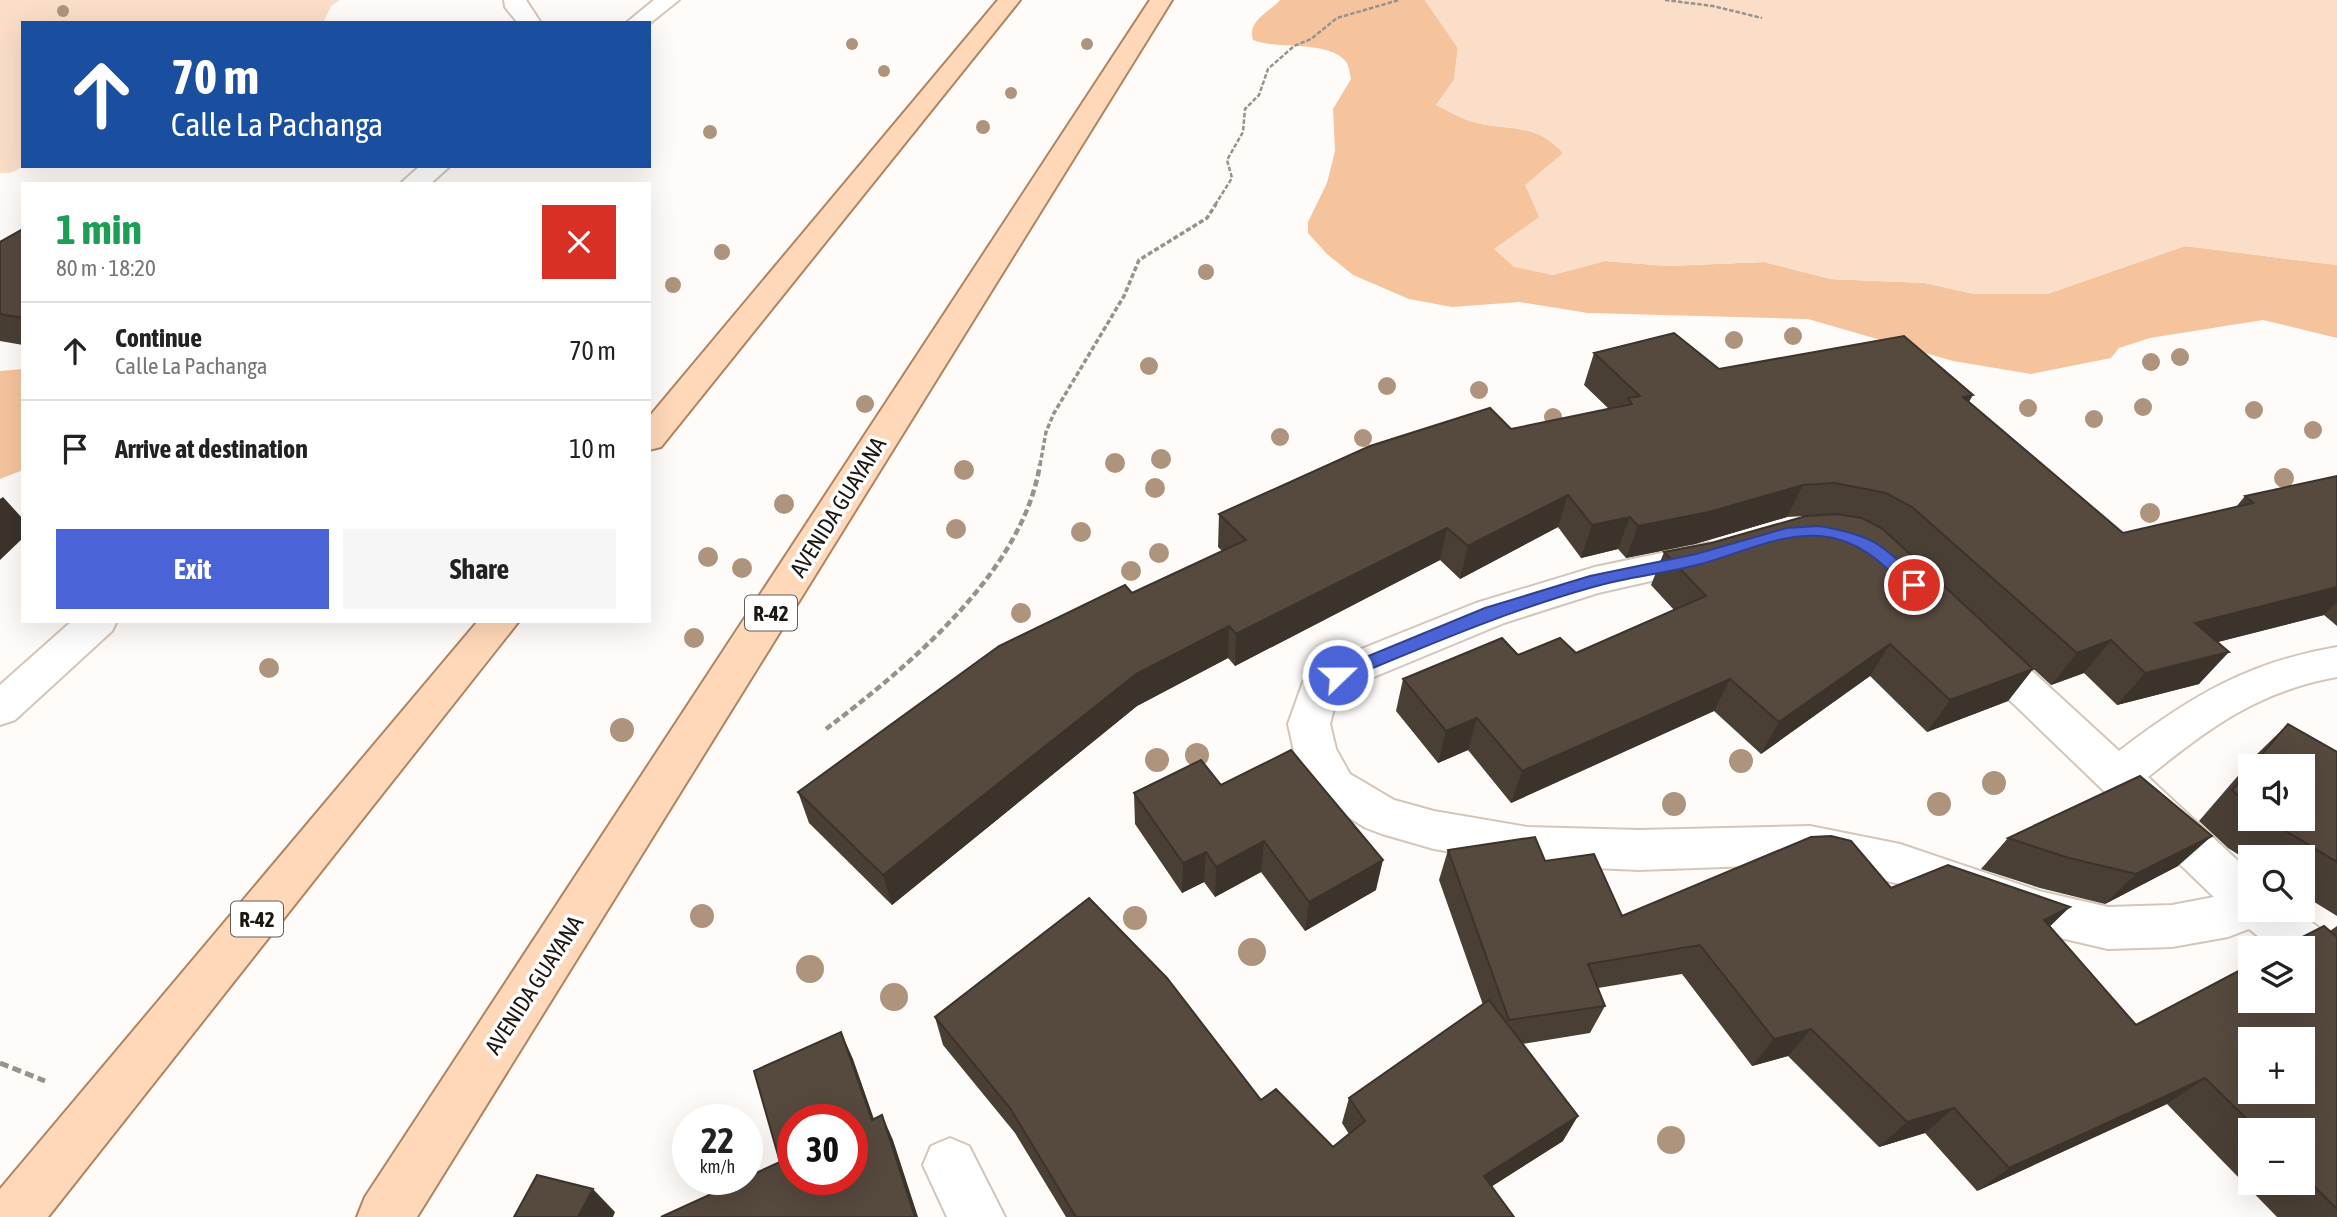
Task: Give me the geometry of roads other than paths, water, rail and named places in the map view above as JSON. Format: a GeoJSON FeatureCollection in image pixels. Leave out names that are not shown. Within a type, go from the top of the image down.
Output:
{"type":"FeatureCollection","features":[{"type":"Feature","properties":{"kind":"main road"},"geometry":{"type":"LineString","coordinates":[[651,437],[1009,0]]}},
{"type":"Feature","properties":{"kind":"main road","name":"AVENIDA GUAYANA"},"geometry":{"type":"LineString","coordinates":[[385,1217],[1158,5]]}},
{"type":"Feature","properties":{"kind":"main road","name":"R-42"},"geometry":{"type":"LineString","coordinates":[[13,1217],[498,623]]}},
{"type":"Feature","properties":{"kind":"street"},"geometry":{"type":"LineString","coordinates":[[515,0],[516,7],[528,21]]}},
{"type":"Feature","properties":{"kind":"street"},"geometry":{"type":"LineString","coordinates":[[639,21],[668,0]]}},
{"type":"Feature","properties":{"kind":"street"},"geometry":{"type":"LineString","coordinates":[[416,182],[434,168]]}},
{"type":"Feature","properties":{"kind":"street"},"geometry":{"type":"LineString","coordinates":[[1748,545],[1696,560],[1595,580],[1490,612],[1338,675],[1317,693],[1310,724],[1315,751],[1335,787],[1382,815],[1434,831],[1527,846],[1639,850],[1810,845],[1900,864],[2039,912],[2108,928],[2172,926],[2238,912]]}},
{"type":"Feature","properties":{"kind":"street"},"geometry":{"type":"LineString","coordinates":[[0,709],[96,623]]}},
{"type":"Feature","properties":{"kind":"street"},"geometry":{"type":"LineString","coordinates":[[1955,624],[2238,890]]}},
{"type":"Feature","properties":{"kind":"street"},"geometry":{"type":"LineString","coordinates":[[2116,778],[2184,726],[2261,679],[2337,662]]}},
{"type":"Feature","properties":{"kind":"street"},"geometry":{"type":"LineString","coordinates":[[2277,922],[2337,972]]}},
{"type":"Feature","properties":{"kind":"street"},"geometry":{"type":"LineString","coordinates":[[950,1165],[977,1217]]}}]}
